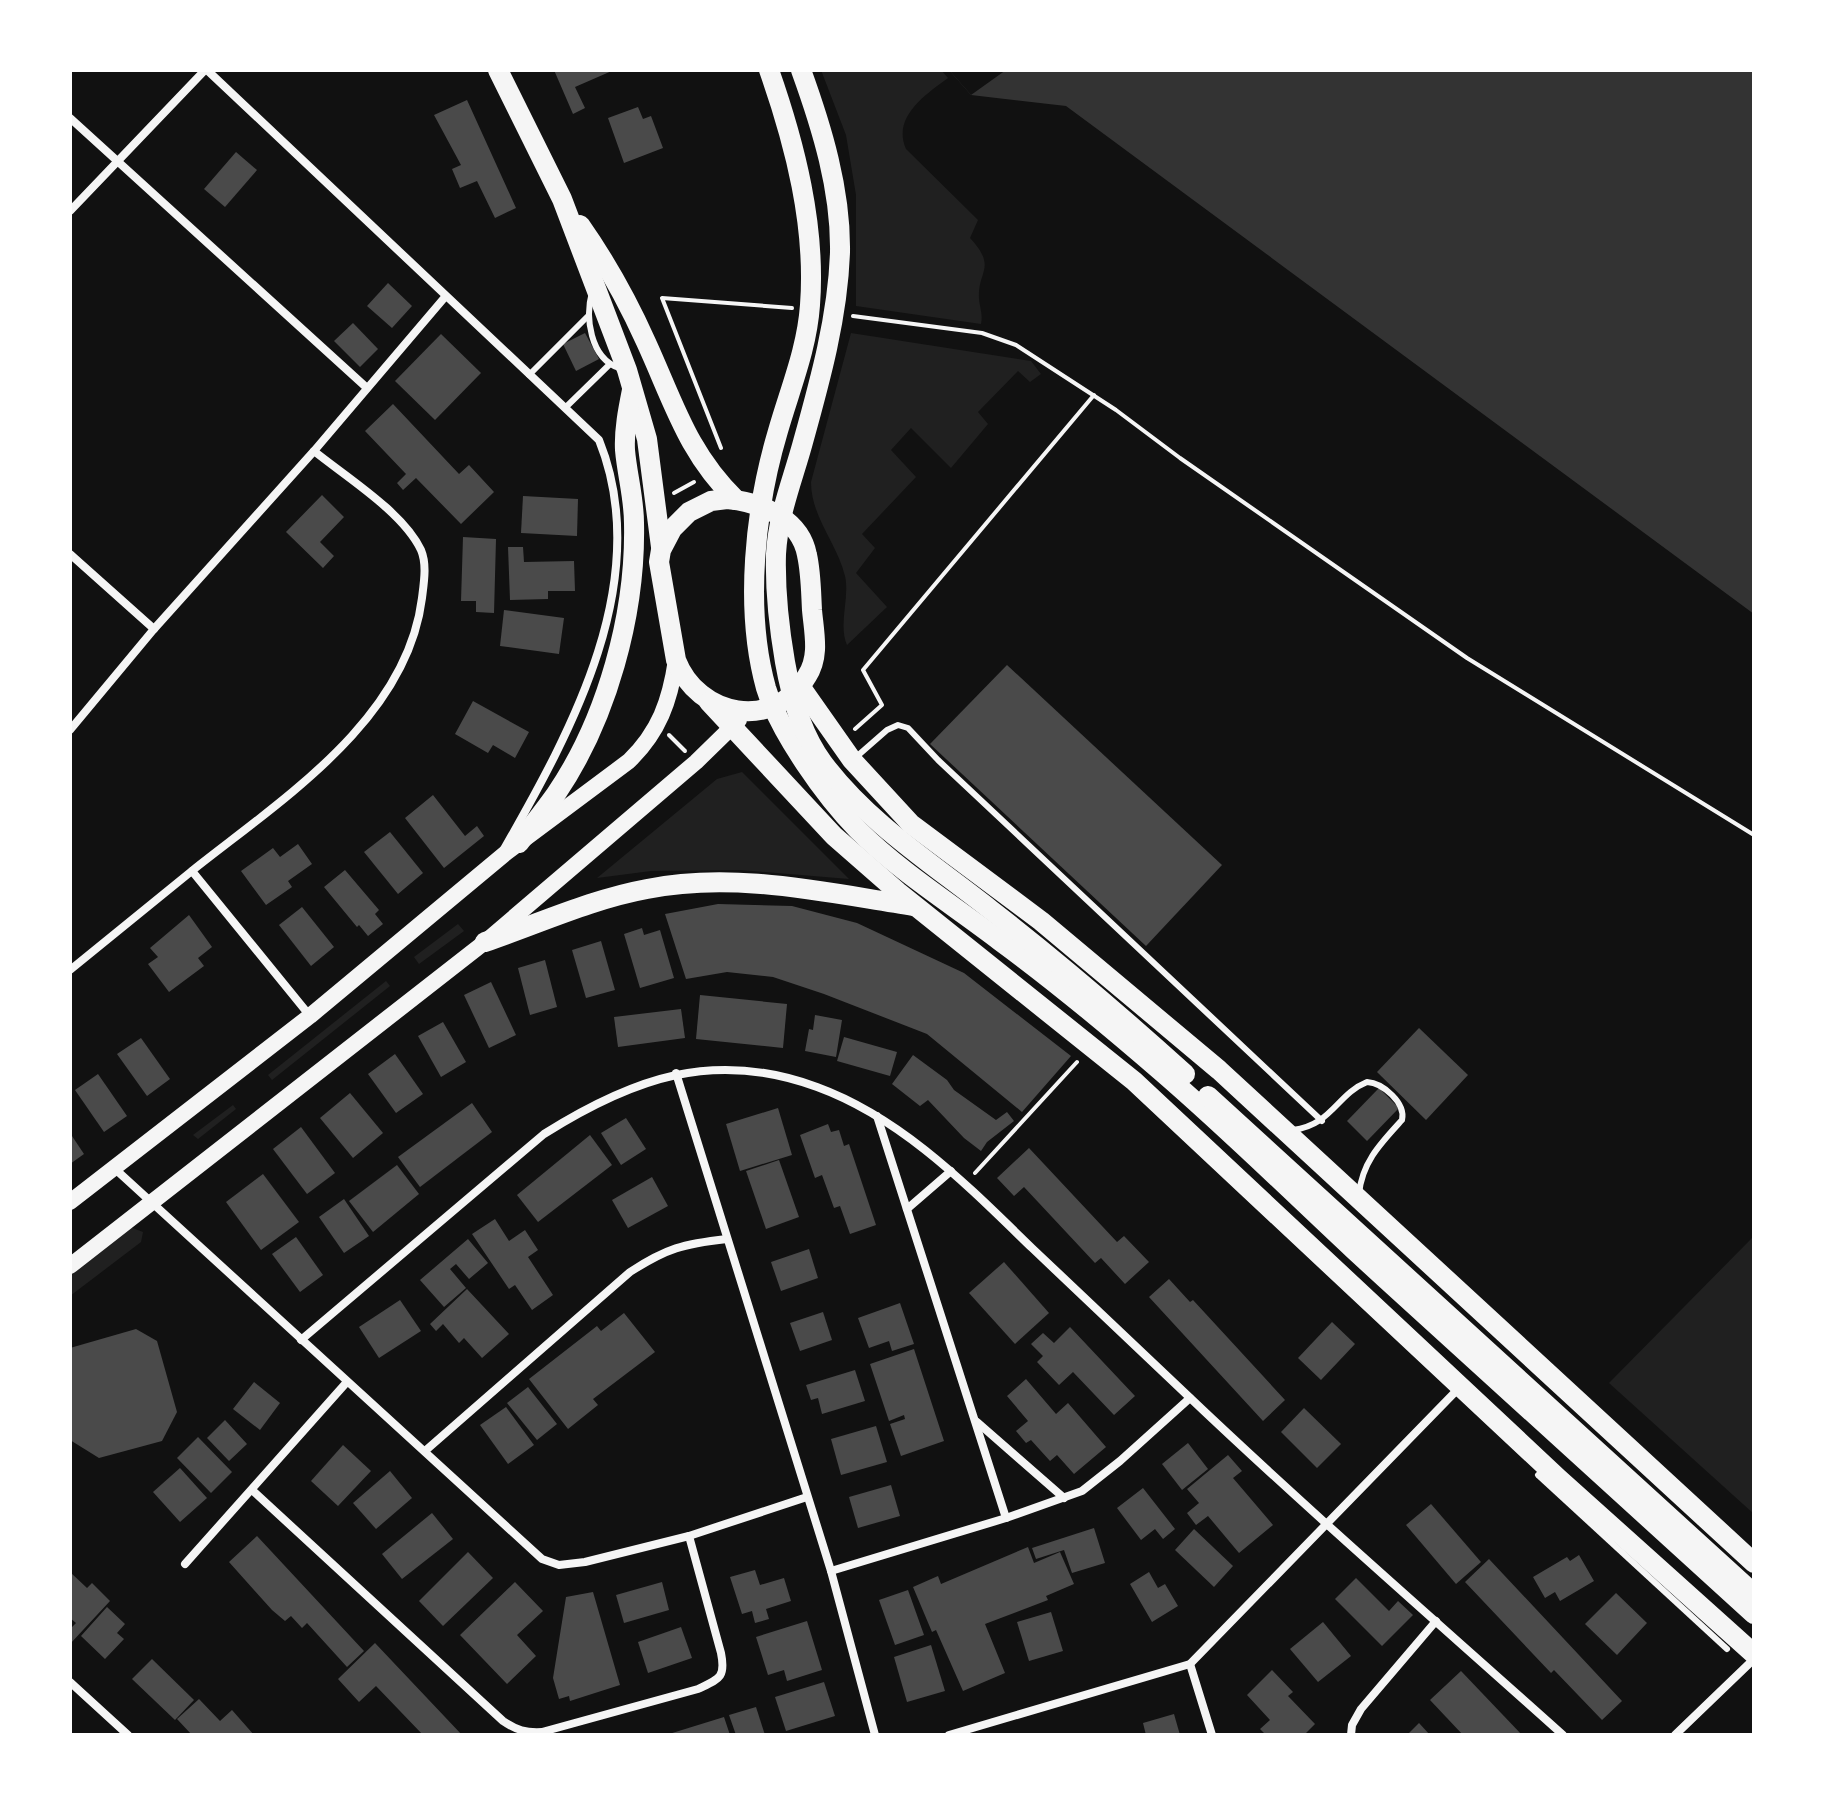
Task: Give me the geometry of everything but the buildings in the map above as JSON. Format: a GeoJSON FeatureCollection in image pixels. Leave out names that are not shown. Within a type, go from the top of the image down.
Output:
{"type":"FeatureCollection","features":[{"type":"Feature","properties":{"kind":"main road"},"geometry":{"type":"LineString","coordinates":[[498,70],[562,199],[627,303],[683,429],[711,474],[736,500]]}},
{"type":"Feature","properties":{"kind":"main road"},"geometry":{"type":"LineString","coordinates":[[769,70],[797,167],[810,239],[812,273],[806,338],[778,432],[761,505],[754,605],[764,680],[772,706],[794,747],[857,829],[898,864],[1049,977],[1166,1076],[1754,1614]]}},
{"type":"Feature","properties":{"kind":"main road"},"geometry":{"type":"LineString","coordinates":[[801,70],[821,130],[835,187],[840,254],[832,325],[804,440],[781,517],[776,554],[780,636],[821,760],[869,814],[1132,1026],[1754,1594]]}},
{"type":"Feature","properties":{"kind":"main road"},"geometry":{"type":"LineString","coordinates":[[562,199],[647,439],[661,550],[659,562],[676,660],[688,684],[709,702],[834,836],[1134,1081],[1711,1624],[1754,1656]]}},
{"type":"Feature","properties":{"kind":"main road"},"geometry":{"type":"LineString","coordinates":[[519,843],[557,793],[581,750],[599,710],[626,622],[634,553],[634,520],[625,450],[623,373]]}},
{"type":"Feature","properties":{"kind":"main road"},"geometry":{"type":"LineString","coordinates":[[661,550],[672,529],[689,512],[711,501],[736,500],[761,505],[781,517],[800,538],[807,552],[816,651],[808,676],[796,690],[772,706],[732,710],[709,702]]}},
{"type":"Feature","properties":{"kind":"main road"},"geometry":{"type":"LineString","coordinates":[[70,1202],[310,1016],[519,843],[629,761],[658,725],[672,690],[676,660]]}},
{"type":"Feature","properties":{"kind":"main road"},"geometry":{"type":"LineString","coordinates":[[796,690],[852,760],[911,824],[1041,921],[1219,1070],[1754,1563]]}},
{"type":"Feature","properties":{"kind":"main road"},"geometry":{"type":"LineString","coordinates":[[70,1266],[485,942],[696,762],[748,710]]}},
{"type":"Feature","properties":{"kind":"main road"},"geometry":{"type":"LineString","coordinates":[[485,942],[623,894],[695,882],[728,882],[815,891],[918,907]]}},
{"type":"Feature","properties":{"kind":"street"},"geometry":{"type":"LineString","coordinates":[[70,211],[206,70],[599,440],[609,464],[617,498],[617,569],[611,600],[583,698],[557,757],[499,859]]}},
{"type":"Feature","properties":{"kind":"street"},"geometry":{"type":"LineString","coordinates":[[70,118],[367,388]]}},
{"type":"Feature","properties":{"kind":"street"},"geometry":{"type":"LineString","coordinates":[[70,730],[154,629],[314,451],[445,297]]}},
{"type":"Feature","properties":{"kind":"street"},"geometry":{"type":"LineString","coordinates":[[70,970],[301,786],[349,739],[386,691],[407,650],[420,615],[425,573],[421,551],[410,533],[391,513],[314,451]]}},
{"type":"Feature","properties":{"kind":"street"},"geometry":{"type":"LineString","coordinates":[[70,554],[154,629]]}},
{"type":"Feature","properties":{"kind":"street"},"geometry":{"type":"LineString","coordinates":[[192,871],[310,1016]]}},
{"type":"Feature","properties":{"kind":"street"},"geometry":{"type":"LineString","coordinates":[[301,1340],[544,1134],[580,1111],[621,1091],[676,1073],[731,1070],[773,1075],[815,1086],[877,1115],[951,1171],[1190,1398],[1563,1735]]}},
{"type":"Feature","properties":{"kind":"street"},"geometry":{"type":"LineString","coordinates":[[676,1073],[831,1571],[875,1735]]}},
{"type":"Feature","properties":{"kind":"street"},"geometry":{"type":"LineString","coordinates":[[877,1115],[1006,1518]]}},
{"type":"Feature","properties":{"kind":"street"},"geometry":{"type":"LineString","coordinates":[[113,1168],[542,1559],[559,1565],[585,1562],[689,1536],[807,1497]]}},
{"type":"Feature","properties":{"kind":"street"},"geometry":{"type":"LineString","coordinates":[[907,1209],[951,1171]]}},
{"type":"Feature","properties":{"kind":"street"},"geometry":{"type":"LineString","coordinates":[[425,1451],[630,1272],[658,1253],[682,1245],[727,1239]]}},
{"type":"Feature","properties":{"kind":"street"},"geometry":{"type":"LineString","coordinates":[[185,1564],[346,1383]]}},
{"type":"Feature","properties":{"kind":"street"},"geometry":{"type":"LineString","coordinates":[[949,1735],[1190,1664],[1461,1386]]}},
{"type":"Feature","properties":{"kind":"street"},"geometry":{"type":"LineString","coordinates":[[831,1571],[1006,1518],[1082,1491],[1100,1479],[1190,1398]]}},
{"type":"Feature","properties":{"kind":"street"},"geometry":{"type":"LineString","coordinates":[[977,1421],[1064,1498]]}},
{"type":"Feature","properties":{"kind":"street"},"geometry":{"type":"LineString","coordinates":[[252,1490],[503,1721],[529,1733],[698,1689],[722,1674],[721,1653],[689,1536]]}},
{"type":"Feature","properties":{"kind":"street"},"geometry":{"type":"LineString","coordinates":[[1351,1735],[1352,1725],[1361,1709],[1436,1621]]}},
{"type":"Feature","properties":{"kind":"street"},"geometry":{"type":"LineString","coordinates":[[1675,1735],[1754,1656]]}},
{"type":"Feature","properties":{"kind":"street"},"geometry":{"type":"LineString","coordinates":[[1190,1664],[1212,1735]]}},
{"type":"Feature","properties":{"kind":"street"},"geometry":{"type":"LineString","coordinates":[[70,1682],[128,1735]]}},
{"type":"Feature","properties":{"kind":"lane"},"geometry":{"type":"LineString","coordinates":[[565,408],[623,373],[593,338],[587,317],[593,285]]}},
{"type":"Feature","properties":{"kind":"lane"},"geometry":{"type":"LineString","coordinates":[[529,375],[587,317]]}},
{"type":"Feature","properties":{"kind":"lane"},"geometry":{"type":"LineString","coordinates":[[852,760],[887,730],[898,725],[908,728],[938,760],[1322,1121]]}},
{"type":"Feature","properties":{"kind":"lane"},"geometry":{"type":"LineString","coordinates":[[1285,1130],[1305,1128],[1322,1121],[1358,1086],[1367,1082],[1379,1085],[1403,1109],[1402,1120],[1378,1146],[1366,1165],[1359,1197]]}},
{"type":"Feature","properties":{"kind":"lane"},"geometry":{"type":"LineString","coordinates":[[1538,1475],[1711,1624],[1727,1649]]}},
{"type":"Feature","properties":{"kind":"path"},"geometry":{"type":"LineString","coordinates":[[711,474],[726,461],[662,298],[776,305]]}},
{"type":"Feature","properties":{"kind":"path"},"geometry":{"type":"LineString","coordinates":[[871,318],[1001,338],[1094,395],[1467,658],[1754,835]]}},
{"type":"Feature","properties":{"kind":"path"},"geometry":{"type":"LineString","coordinates":[[839,743],[882,705],[863,670],[1094,395]]}},
{"type":"Feature","properties":{"kind":"path"},"geometry":{"type":"LineString","coordinates":[[658,725],[696,762]]}},
{"type":"Feature","properties":{"kind":"path"},"geometry":{"type":"LineString","coordinates":[[965,1184],[1091,1046]]}},
{"type":"Feature","properties":{"kind":"shaded area"},"geometry":{"type":"Polygon","coordinates":[[[821,70],[941,70],[948,78],[913,108],[903,127],[903,137],[906,149],[978,220],[970,238],[985,263],[979,290],[981,324],[856,306],[856,195],[846,135],[821,70]]]}},
{"type":"Feature","properties":{"kind":"shaded area"},"geometry":{"type":"Polygon","coordinates":[[[949,70],[1754,70],[1754,614],[1066,106],[971,95],[949,70]]]}},
{"type":"Feature","properties":{"kind":"shaded area"},"geometry":{"type":"Polygon","coordinates":[[[851,333],[1031,361],[1041,374],[1030,382],[1018,371],[978,412],[988,424],[951,468],[911,428],[891,450],[916,477],[862,534],[875,548],[856,573],[887,607],[847,645],[844,628],[845,576],[815,507],[811,482],[851,333]]]}},
{"type":"Feature","properties":{"kind":"shaded area"},"geometry":{"type":"Polygon","coordinates":[[[742,772],[849,879],[740,870],[651,871],[597,878],[717,779],[742,772]]]}},
{"type":"Feature","properties":{"kind":"shaded area"},"geometry":{"type":"Polygon","coordinates":[[[458,924],[464,931],[419,964],[414,957],[458,924]]]}},
{"type":"Feature","properties":{"kind":"shaded area"},"geometry":{"type":"Polygon","coordinates":[[[386,981],[390,986],[272,1080],[268,1075],[386,981]]]}},
{"type":"Feature","properties":{"kind":"shaded area"},"geometry":{"type":"Polygon","coordinates":[[[233,1105],[236,1109],[198,1139],[193,1135],[233,1105]]]}},
{"type":"Feature","properties":{"kind":"shaded area"},"geometry":{"type":"Polygon","coordinates":[[[130,1227],[143,1232],[141,1242],[70,1296],[70,1274],[130,1227]]]}},
{"type":"Feature","properties":{"kind":"shaded area"},"geometry":{"type":"Polygon","coordinates":[[[1754,1236],[1754,1514],[1609,1383],[1754,1236]]]}},
{"type":"Feature","properties":{"kind":"pier"},"geometry":{"type":"Polygon","coordinates":[[[949,70],[1006,70],[971,95],[949,70]]]}}]}
